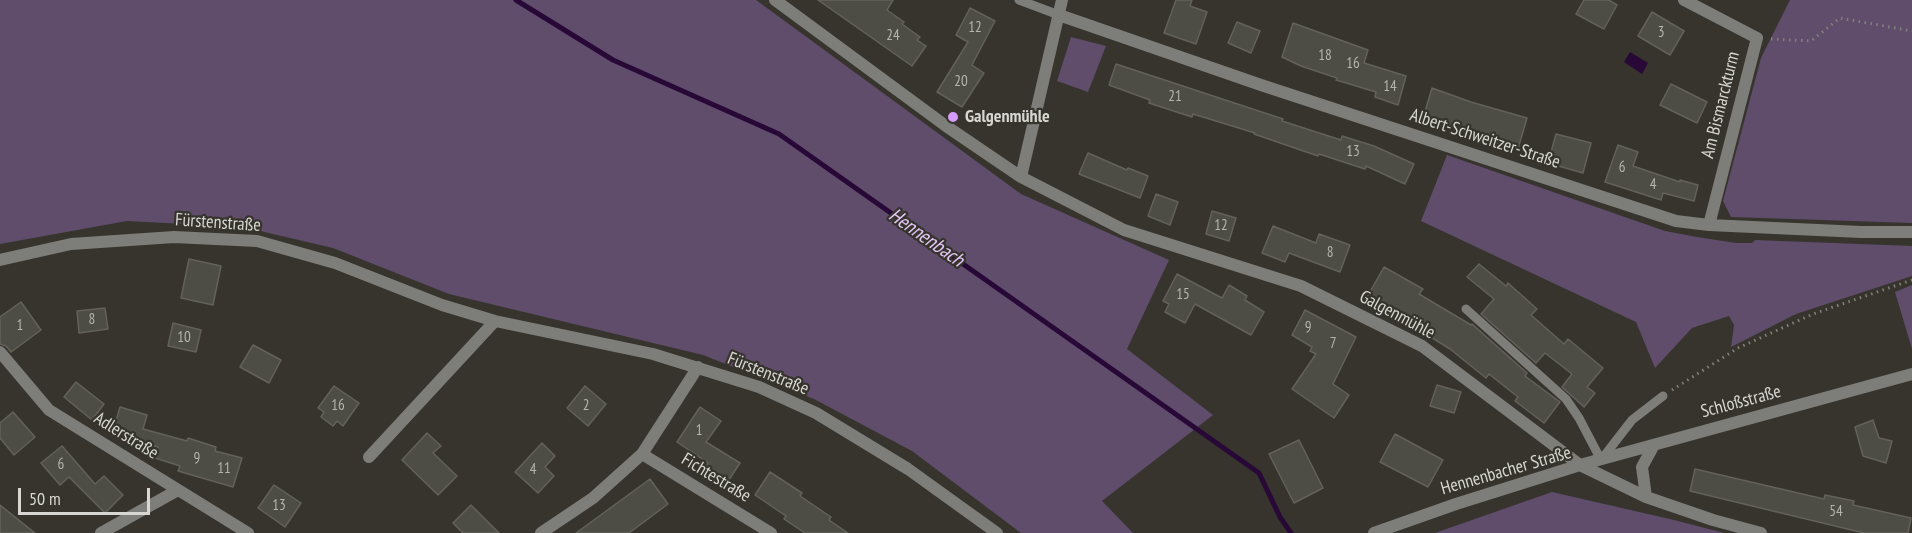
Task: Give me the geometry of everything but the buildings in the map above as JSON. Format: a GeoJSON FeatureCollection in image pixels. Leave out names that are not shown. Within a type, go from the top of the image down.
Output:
{"type":"FeatureCollection","features":[{"type":"Feature","properties":{"kind":"street","name":"Galgenmühle"},"geometry":{"type":"LineString","coordinates":[[775,0],[946,126],[1021,177],[1124,230],[1300,286],[1422,346],[1580,465]]}},
{"type":"Feature","properties":{"kind":"street"},"geometry":{"type":"LineString","coordinates":[[1021,177],[1062,0]]}},
{"type":"Feature","properties":{"kind":"street","name":"Am Bismarckturm"},"geometry":{"type":"LineString","coordinates":[[1684,0],[1757,38],[1709,225]]}},
{"type":"Feature","properties":{"kind":"street","name":"Albert-Schweitzer-Straße"},"geometry":{"type":"LineString","coordinates":[[1059,15],[1261,85],[1676,221],[1709,225],[1860,232],[1912,231]]}},
{"type":"Feature","properties":{"kind":"street","name":"Fürstenstraße"},"geometry":{"type":"LineString","coordinates":[[0,260],[71,244],[174,237],[257,242],[335,263],[442,306],[495,321],[653,354],[759,387],[816,413],[908,469],[998,533]]}},
{"type":"Feature","properties":{"kind":"street"},"geometry":{"type":"LineString","coordinates":[[369,457],[495,321]]}},
{"type":"Feature","properties":{"kind":"street","name":"Adlerstraße"},"geometry":{"type":"LineString","coordinates":[[0,351],[49,410],[248,533]]}},
{"type":"Feature","properties":{"kind":"street"},"geometry":{"type":"LineString","coordinates":[[542,533],[593,498],[642,454],[698,367]]}},
{"type":"Feature","properties":{"kind":"street","name":"Schloßstraße"},"geometry":{"type":"LineString","coordinates":[[1580,465],[1912,374]]}},
{"type":"Feature","properties":{"kind":"street"},"geometry":{"type":"LineString","coordinates":[[1646,497],[1642,467],[1654,445]]}},
{"type":"Feature","properties":{"kind":"street","name":"Fichtestraße"},"geometry":{"type":"LineString","coordinates":[[642,454],[771,533]]}},
{"type":"Feature","properties":{"kind":"street","name":"Hennenbacher Straße"},"geometry":{"type":"LineString","coordinates":[[1374,533],[1456,504],[1580,465],[1646,497],[1713,520],[1761,533]]}},
{"type":"Feature","properties":{"kind":"street"},"geometry":{"type":"LineString","coordinates":[[101,533],[178,490]]}},
{"type":"Feature","properties":{"kind":"lane"},"geometry":{"type":"LineString","coordinates":[[1019,0],[1059,15]]}},
{"type":"Feature","properties":{"kind":"lane"},"geometry":{"type":"LineString","coordinates":[[1466,309],[1566,399],[1579,418],[1601,460],[1632,420],[1663,396]]}},
{"type":"Feature","properties":{"kind":"path"},"geometry":{"type":"LineString","coordinates":[[1757,38],[1811,42],[1840,18],[1912,31]]}},
{"type":"Feature","properties":{"kind":"path"},"geometry":{"type":"LineString","coordinates":[[1663,396],[1738,348],[1813,314],[1912,280]]}},
{"type":"Feature","properties":{"kind":"shaded area"},"geometry":{"type":"Polygon","coordinates":[[[0,0],[756,0],[1021,194],[1169,260],[1127,349],[1213,415],[1102,501],[1133,533],[1021,533],[912,451],[814,399],[703,355],[449,294],[333,248],[243,227],[127,221],[0,244],[0,0]]]}},
{"type":"Feature","properties":{"kind":"shaded area"},"geometry":{"type":"Polygon","coordinates":[[[1790,0],[1912,0],[1912,223],[1731,217],[1723,201],[1761,58],[1790,0]]]}},
{"type":"Feature","properties":{"kind":"shaded area"},"geometry":{"type":"Polygon","coordinates":[[[1071,37],[1106,46],[1088,92],[1057,81],[1071,37]]]}},
{"type":"Feature","properties":{"kind":"shaded area"},"geometry":{"type":"Polygon","coordinates":[[[1630,52],[1648,63],[1642,74],[1624,62],[1630,52]]]}},
{"type":"Feature","properties":{"kind":"shaded area"},"geometry":{"type":"Polygon","coordinates":[[[1447,155],[1665,231],[1736,243],[1752,243],[1755,240],[1912,246],[1912,276],[1796,314],[1731,347],[1734,325],[1729,316],[1692,328],[1655,368],[1636,322],[1421,221],[1447,155]]]}},
{"type":"Feature","properties":{"kind":"shaded area"},"geometry":{"type":"Polygon","coordinates":[[[1912,285],[1912,349],[1895,292],[1912,285]]]}},
{"type":"Feature","properties":{"kind":"shaded area"},"geometry":{"type":"Polygon","coordinates":[[[1552,492],[1674,520],[1724,533],[1435,533],[1552,492]]]}},
{"type":"Feature","properties":{"kind":"waterway","name":"Hennenbach"},"geometry":{"type":"LineString","coordinates":[[516,0],[613,60],[779,134],[1259,473],[1280,517],[1291,533]]}},
{"type":"Feature","properties":{"kind":"place","name":"Galgenmühle"},"geometry":{"type":"Point","coordinates":[953,117]}}]}
